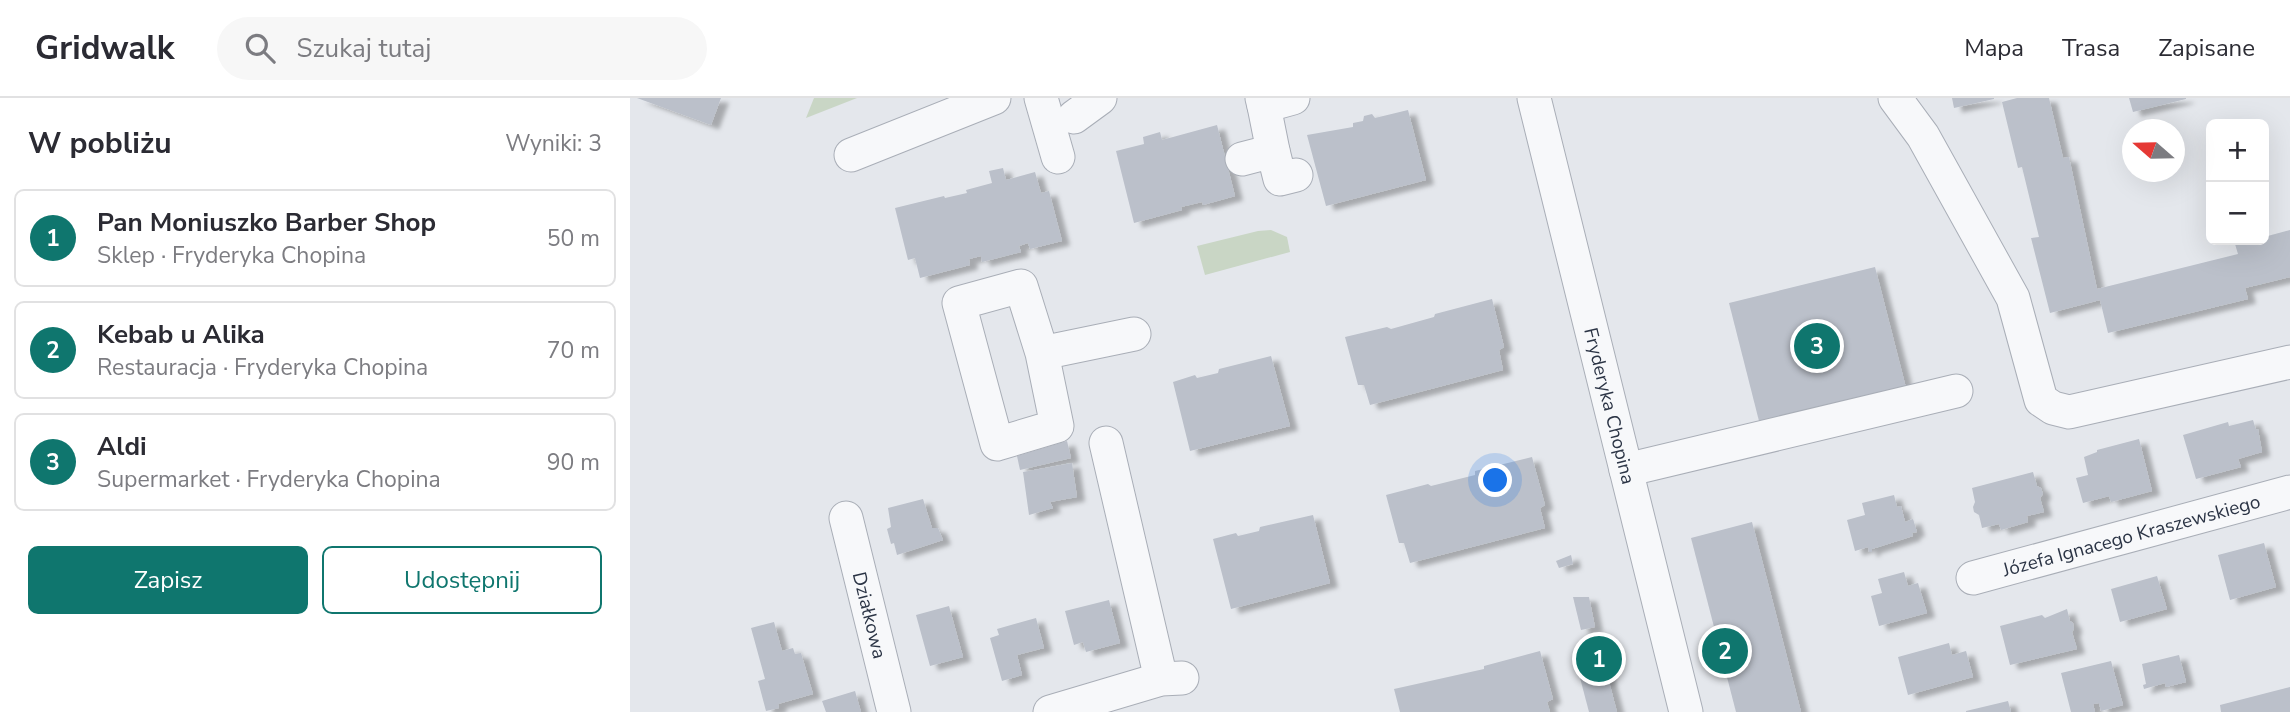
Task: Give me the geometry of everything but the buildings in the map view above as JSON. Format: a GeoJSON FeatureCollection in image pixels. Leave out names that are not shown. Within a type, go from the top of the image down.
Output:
{"type":"FeatureCollection","features":[{"type":"Feature","properties":{"kind":"street"},"geometry":{"type":"LineString","coordinates":[[851,155],[993,98]]}},
{"type":"Feature","properties":{"kind":"street"},"geometry":{"type":"LineString","coordinates":[[1041,98],[1058,158]]}},
{"type":"Feature","properties":{"kind":"street","name":"Fryderyka Chopina"},"geometry":{"type":"LineString","coordinates":[[1534,98],[1686,712]]}},
{"type":"Feature","properties":{"kind":"street"},"geometry":{"type":"LineString","coordinates":[[1895,98],[1923,136],[2013,298],[2041,400],[2053,408],[2069,412],[2290,362]]}},
{"type":"Feature","properties":{"kind":"street"},"geometry":{"type":"LineString","coordinates":[[1273,101],[1258,155],[1280,179],[1296,176]]}},
{"type":"Feature","properties":{"kind":"street"},"geometry":{"type":"LineString","coordinates":[[1042,354],[1134,334]]}},
{"type":"Feature","properties":{"kind":"street"},"geometry":{"type":"LineString","coordinates":[[1626,470],[1956,391]]}},
{"type":"Feature","properties":{"kind":"street"},"geometry":{"type":"LineString","coordinates":[[1050,712],[1171,679],[1106,443]]}},
{"type":"Feature","properties":{"kind":"street","name":"Józefa Ignacego Kraszewskiego"},"geometry":{"type":"LineString","coordinates":[[1973,578],[2290,492]]}},
{"type":"Feature","properties":{"kind":"street","name":"Działkowa"},"geometry":{"type":"LineString","coordinates":[[846,518],[894,712]]}},
{"type":"Feature","properties":{"kind":"green space"},"geometry":{"type":"Polygon","coordinates":[[[814,98],[857,98],[806,118],[814,98]]]}},
{"type":"Feature","properties":{"kind":"green space"},"geometry":{"type":"Polygon","coordinates":[[[1271,230],[1287,237],[1290,252],[1205,275],[1197,246],[1271,230]]]}},
{"type":"Feature","properties":{"kind":"place","name":"Aldi"},"geometry":{"type":"Point","coordinates":[1817,346]}},
{"type":"Feature","properties":{"kind":"place","name":"Kebab u Alika"},"geometry":{"type":"Point","coordinates":[1725,651]}},
{"type":"Feature","properties":{"kind":"place","name":"Pan Moniuszko Barber Shop"},"geometry":{"type":"Point","coordinates":[1599,659]}}]}
